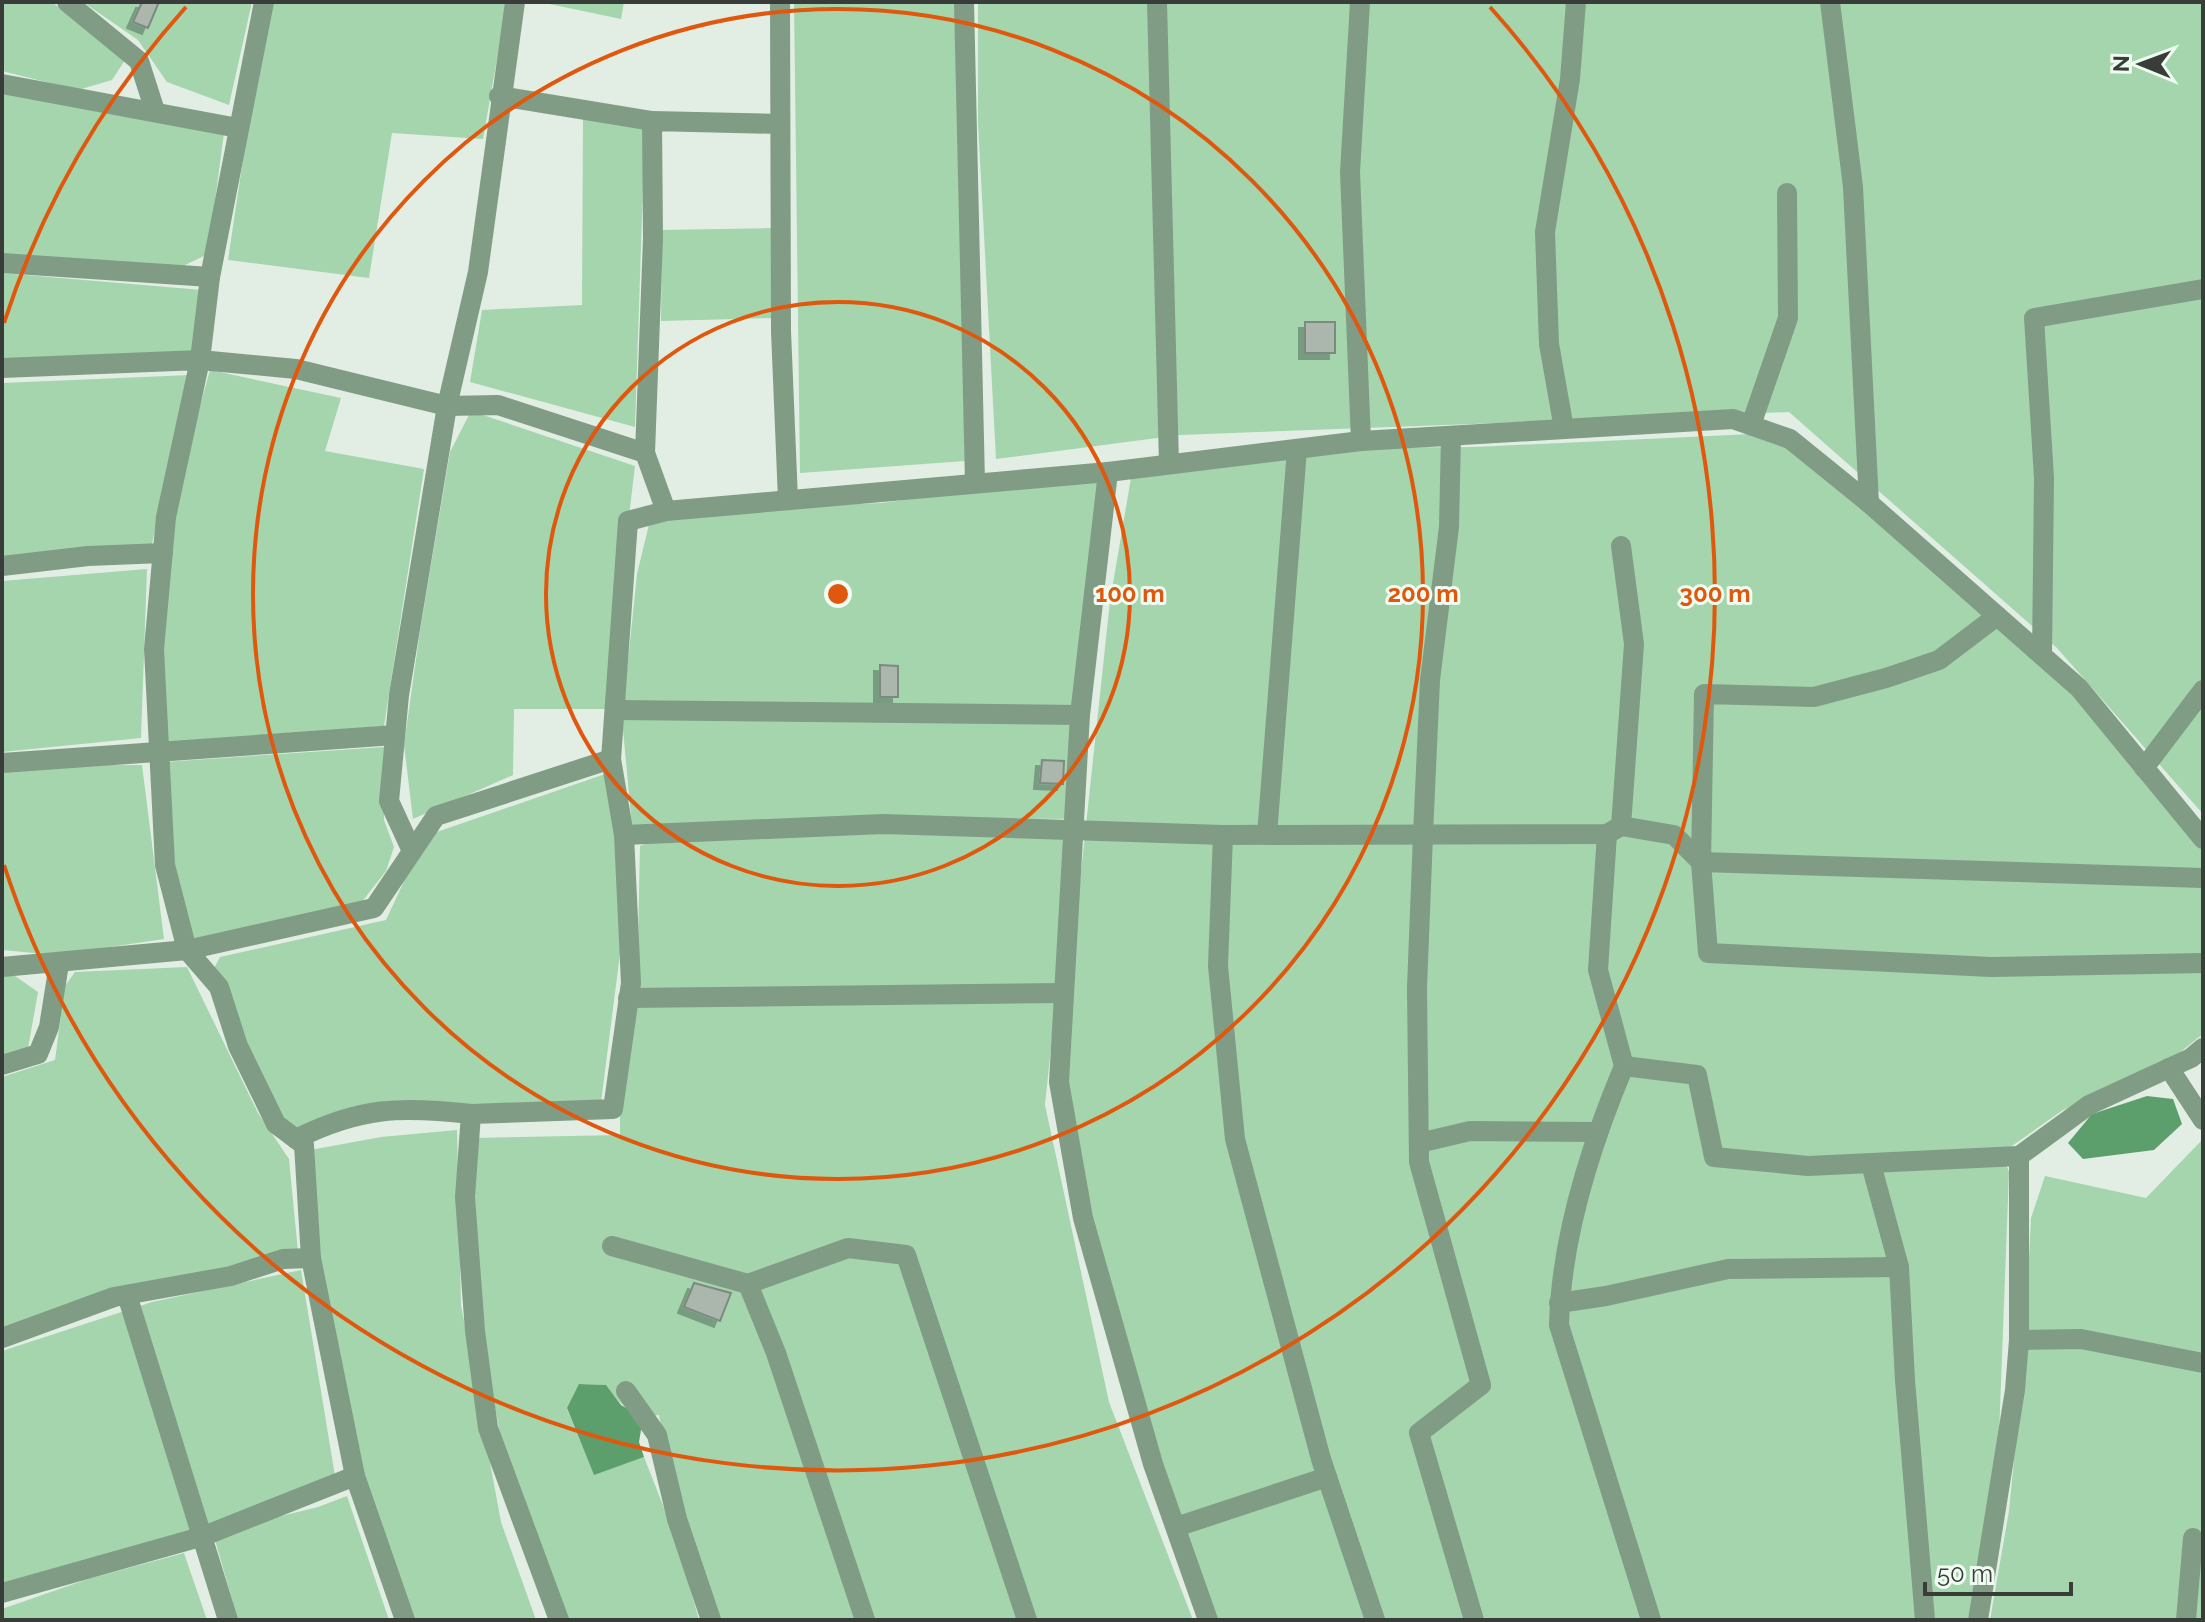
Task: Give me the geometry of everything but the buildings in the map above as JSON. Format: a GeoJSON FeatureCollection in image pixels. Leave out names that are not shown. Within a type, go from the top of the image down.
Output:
{"type":"FeatureCollection","features":[{"type":"Feature","properties":{"kind":"lane"},"geometry":{"type":"LineString","coordinates":[[67,2],[139,61],[155,111]]}},
{"type":"Feature","properties":{"kind":"lane"},"geometry":{"type":"LineString","coordinates":[[264,2],[210,277],[200,360],[166,517],[154,649],[165,865],[187,950],[219,987],[238,1046],[276,1124],[304,1145],[311,1258],[355,1476],[405,1620]]}},
{"type":"Feature","properties":{"kind":"lane"},"geometry":{"type":"LineString","coordinates":[[412,851],[389,801],[395,735],[447,406],[478,272],[499,96],[515,2]]}},
{"type":"Feature","properties":{"kind":"lane"},"geometry":{"type":"LineString","coordinates":[[780,2],[781,331],[788,500]]}},
{"type":"Feature","properties":{"kind":"lane"},"geometry":{"type":"LineString","coordinates":[[964,2],[975,483]]}},
{"type":"Feature","properties":{"kind":"lane"},"geometry":{"type":"LineString","coordinates":[[1157,2],[1169,464]]}},
{"type":"Feature","properties":{"kind":"lane"},"geometry":{"type":"LineString","coordinates":[[1360,2],[1350,172],[1361,441]]}},
{"type":"Feature","properties":{"kind":"lane"},"geometry":{"type":"LineString","coordinates":[[1564,429],[1549,344],[1545,232],[1570,79],[1576,2]]}},
{"type":"Feature","properties":{"kind":"lane"},"geometry":{"type":"LineString","coordinates":[[1830,2],[1853,187],[1869,503]]}},
{"type":"Feature","properties":{"kind":"lane"},"geometry":{"type":"LineString","coordinates":[[2,84],[238,128]]}},
{"type":"Feature","properties":{"kind":"lane"},"geometry":{"type":"LineString","coordinates":[[499,96],[652,121],[780,124]]}},
{"type":"Feature","properties":{"kind":"lane"},"geometry":{"type":"LineString","coordinates":[[652,121],[653,238],[645,453],[666,511]]}},
{"type":"Feature","properties":{"kind":"lane"},"geometry":{"type":"LineString","coordinates":[[1751,425],[1788,318],[1787,193]]}},
{"type":"Feature","properties":{"kind":"lane"},"geometry":{"type":"LineString","coordinates":[[2,263],[210,277]]}},
{"type":"Feature","properties":{"kind":"lane"},"geometry":{"type":"LineString","coordinates":[[2042,655],[2044,478],[2034,318],[2203,289]]}},
{"type":"Feature","properties":{"kind":"lane"},"geometry":{"type":"LineString","coordinates":[[2,368],[200,360],[296,369],[447,406],[498,405],[645,453]]}},
{"type":"Feature","properties":{"kind":"lane"},"geometry":{"type":"LineString","coordinates":[[296,1139],[338,1118],[414,1108],[471,1114],[613,1109],[628,998],[624,835],[611,759],[628,521],[666,511],[1108,472],[1361,441],[1733,419],[1790,439],[1869,503],[2079,688],[2203,839]]}},
{"type":"Feature","properties":{"kind":"lane"},"geometry":{"type":"LineString","coordinates":[[1451,436],[1449,527],[1430,680],[1423,835],[1417,988],[1419,1162],[1481,1385],[1419,1433],[1474,1620]]}},
{"type":"Feature","properties":{"kind":"lane"},"geometry":{"type":"LineString","coordinates":[[1267,835],[1297,449]]}},
{"type":"Feature","properties":{"kind":"lane"},"geometry":{"type":"LineString","coordinates":[[1108,472],[1080,715],[1059,1082],[1083,1218],[1153,1464],[1208,1620]]}},
{"type":"Feature","properties":{"kind":"lane"},"geometry":{"type":"LineString","coordinates":[[1621,546],[1634,644],[1598,970],[1624,1066],[1597,1132],[1560,1280],[1559,1325],[1651,1620]]}},
{"type":"Feature","properties":{"kind":"lane"},"geometry":{"type":"LineString","coordinates":[[2,566],[88,556],[163,553]]}},
{"type":"Feature","properties":{"kind":"lane"},"geometry":{"type":"LineString","coordinates":[[1997,616],[1939,660],[1886,678],[1814,697],[1704,694],[1701,862],[1708,953],[1991,967],[2203,963]]}},
{"type":"Feature","properties":{"kind":"lane"},"geometry":{"type":"LineString","coordinates":[[2144,768],[2203,690]]}},
{"type":"Feature","properties":{"kind":"lane"},"geometry":{"type":"LineString","coordinates":[[615,710],[1080,715]]}},
{"type":"Feature","properties":{"kind":"lane"},"geometry":{"type":"LineString","coordinates":[[2,763],[395,735]]}},
{"type":"Feature","properties":{"kind":"lane"},"geometry":{"type":"LineString","coordinates":[[2,967],[187,950],[374,908],[436,816],[611,759]]}},
{"type":"Feature","properties":{"kind":"lane"},"geometry":{"type":"LineString","coordinates":[[624,835],[883,824],[1223,835],[1423,835],[1614,830],[1674,835],[1701,862],[2203,878]]}},
{"type":"Feature","properties":{"kind":"lane"},"geometry":{"type":"LineString","coordinates":[[1223,835],[1218,966],[1235,1139],[1327,1477],[1375,1620]]}},
{"type":"Feature","properties":{"kind":"lane"},"geometry":{"type":"LineString","coordinates":[[2,1065],[38,1054],[49,1027],[59,964]]}},
{"type":"Feature","properties":{"kind":"lane"},"geometry":{"type":"LineString","coordinates":[[628,998],[1064,993]]}},
{"type":"Feature","properties":{"kind":"lane"},"geometry":{"type":"LineString","coordinates":[[1624,1066],[1697,1075],[1714,1157],[1808,1166],[2019,1156],[2089,1105],[2169,1068],[2203,1048]]}},
{"type":"Feature","properties":{"kind":"lane"},"geometry":{"type":"LineString","coordinates":[[2169,1068],[2203,1120]]}},
{"type":"Feature","properties":{"kind":"lane"},"geometry":{"type":"LineString","coordinates":[[471,1114],[465,1197],[475,1331],[488,1428],[559,1620]]}},
{"type":"Feature","properties":{"kind":"lane"},"geometry":{"type":"LineString","coordinates":[[1419,1143],[1470,1131],[1597,1132]]}},
{"type":"Feature","properties":{"kind":"lane"},"geometry":{"type":"LineString","coordinates":[[1978,1620],[2013,1405],[2019,1340],[2019,1156]]}},
{"type":"Feature","properties":{"kind":"lane"},"geometry":{"type":"LineString","coordinates":[[1871,1164],[1899,1267],[1925,1620]]}},
{"type":"Feature","properties":{"kind":"lane"},"geometry":{"type":"LineString","coordinates":[[612,1246],[748,1284],[848,1248],[906,1255],[1027,1620]]}},
{"type":"Feature","properties":{"kind":"lane"},"geometry":{"type":"LineString","coordinates":[[2,1338],[127,1295],[231,1276],[283,1259],[311,1258]]}},
{"type":"Feature","properties":{"kind":"lane"},"geometry":{"type":"LineString","coordinates":[[1559,1303],[1728,1269],[1899,1267]]}},
{"type":"Feature","properties":{"kind":"lane"},"geometry":{"type":"LineString","coordinates":[[748,1284],[776,1353],[865,1620]]}},
{"type":"Feature","properties":{"kind":"lane"},"geometry":{"type":"LineString","coordinates":[[127,1295],[228,1620]]}},
{"type":"Feature","properties":{"kind":"lane"},"geometry":{"type":"LineString","coordinates":[[2019,1340],[2081,1339],[2203,1363]]}},
{"type":"Feature","properties":{"kind":"lane"},"geometry":{"type":"LineString","coordinates":[[626,1391],[657,1435],[677,1519],[711,1620]]}},
{"type":"Feature","properties":{"kind":"lane"},"geometry":{"type":"LineString","coordinates":[[2,1593],[204,1536],[355,1476]]}},
{"type":"Feature","properties":{"kind":"lane"},"geometry":{"type":"LineString","coordinates":[[1176,1527],[1327,1477]]}},
{"type":"Feature","properties":{"kind":"lane"},"geometry":{"type":"LineString","coordinates":[[2186,1620],[2193,1538]]}},
{"type":"Feature","properties":{"kind":"shaded area"},"geometry":{"type":"Polygon","coordinates":[[[2,2],[52,2],[125,60],[112,80],[78,90],[2,71],[2,2]]]}},
{"type":"Feature","properties":{"kind":"shaded area"},"geometry":{"type":"Polygon","coordinates":[[[83,2],[252,2],[229,105],[167,82],[138,40],[83,2]]]}},
{"type":"Feature","properties":{"kind":"shaded area"},"geometry":{"type":"Polygon","coordinates":[[[272,2],[507,2],[483,139],[392,133],[369,278],[228,260],[249,119],[272,2]]]}},
{"type":"Feature","properties":{"kind":"shaded area"},"geometry":{"type":"Polygon","coordinates":[[[540,2],[624,2],[621,19],[540,2]]]}},
{"type":"Feature","properties":{"kind":"shaded area"},"geometry":{"type":"Polygon","coordinates":[[[794,2],[955,2],[965,461],[800,473],[794,2]]]}},
{"type":"Feature","properties":{"kind":"shaded area"},"geometry":{"type":"Polygon","coordinates":[[[978,2],[2203,2],[2203,814],[2057,648],[1789,412],[1180,435],[996,459],[978,123],[978,2]]]}},
{"type":"Feature","properties":{"kind":"shaded area"},"geometry":{"type":"Polygon","coordinates":[[[2,93],[224,133],[208,254],[183,266],[2,256],[2,93]]]}},
{"type":"Feature","properties":{"kind":"shaded area"},"geometry":{"type":"Polygon","coordinates":[[[583,118],[645,126],[635,427],[470,382],[482,310],[582,305],[583,118]]]}},
{"type":"Feature","properties":{"kind":"shaded area"},"geometry":{"type":"Polygon","coordinates":[[[774,228],[776,318],[661,321],[662,230],[774,228]]]}},
{"type":"Feature","properties":{"kind":"shaded area"},"geometry":{"type":"Polygon","coordinates":[[[2,273],[202,290],[193,357],[2,368],[2,273]]]}},
{"type":"Feature","properties":{"kind":"shaded area"},"geometry":{"type":"Polygon","coordinates":[[[210,370],[341,398],[325,451],[424,469],[384,726],[164,746],[160,550],[210,370]]]}},
{"type":"Feature","properties":{"kind":"shaded area"},"geometry":{"type":"Polygon","coordinates":[[[190,375],[151,548],[2,566],[2,383],[190,375]]]}},
{"type":"Feature","properties":{"kind":"shaded area"},"geometry":{"type":"Polygon","coordinates":[[[471,411],[635,466],[606,709],[514,709],[513,775],[413,819],[404,745],[420,631],[450,452],[471,411]]]}},
{"type":"Feature","properties":{"kind":"shaded area"},"geometry":{"type":"Polygon","coordinates":[[[1773,433],[1941,575],[2096,716],[2203,848],[2203,1034],[2164,1065],[2063,1110],[2002,1153],[2009,1172],[1999,1436],[1968,1620],[1209,1620],[1173,1518],[1057,1096],[1110,601],[1132,472],[1309,448],[1474,447],[1773,433]]]}},
{"type":"Feature","properties":{"kind":"shaded area"},"geometry":{"type":"Polygon","coordinates":[[[1108,473],[1072,819],[884,817],[632,826],[622,719],[637,574],[652,512],[881,503],[1108,473]]]}},
{"type":"Feature","properties":{"kind":"shaded area"},"geometry":{"type":"Polygon","coordinates":[[[147,569],[141,738],[2,752],[2,581],[147,569]]]}},
{"type":"Feature","properties":{"kind":"shaded area"},"geometry":{"type":"Polygon","coordinates":[[[384,747],[384,820],[394,847],[386,871],[361,903],[179,942],[164,762],[384,747]]]}},
{"type":"Feature","properties":{"kind":"shaded area"},"geometry":{"type":"Polygon","coordinates":[[[64,765],[142,765],[164,939],[56,955],[2,950],[2,770],[64,765]]]}},
{"type":"Feature","properties":{"kind":"shaded area"},"geometry":{"type":"Polygon","coordinates":[[[608,773],[627,899],[600,1110],[451,1112],[287,1130],[211,974],[220,957],[386,920],[425,836],[608,773]]]}},
{"type":"Feature","properties":{"kind":"shaded area"},"geometry":{"type":"Polygon","coordinates":[[[803,831],[1065,835],[1066,902],[1045,1105],[1109,1402],[1193,1620],[715,1620],[664,1444],[659,1415],[634,1413],[606,1385],[580,1384],[567,1409],[594,1474],[644,1457],[677,1541],[699,1620],[554,1620],[500,1434],[476,1307],[473,1138],[620,1135],[620,1058],[637,984],[640,846],[668,836],[803,831]]]}},
{"type":"Feature","properties":{"kind":"shaded area"},"geometry":{"type":"Polygon","coordinates":[[[187,967],[258,1113],[289,1159],[298,1252],[2,1332],[2,1077],[55,1060],[65,986],[75,972],[187,967]]]}},
{"type":"Feature","properties":{"kind":"shaded area"},"geometry":{"type":"Polygon","coordinates":[[[5,969],[38,992],[27,1054],[2,1061],[2,970],[5,969]]]}},
{"type":"Feature","properties":{"kind":"shaded area"},"geometry":{"type":"Polygon","coordinates":[[[2147,1096],[2173,1099],[2182,1124],[2154,1150],[2083,1159],[2068,1143],[2092,1114],[2147,1096]]]}},
{"type":"Feature","properties":{"kind":"shaded area"},"geometry":{"type":"Polygon","coordinates":[[[457,1130],[461,1305],[501,1522],[536,1620],[406,1620],[337,1413],[305,1151],[381,1137],[457,1130]]]}},
{"type":"Feature","properties":{"kind":"shaded area"},"geometry":{"type":"Polygon","coordinates":[[[2203,1139],[2203,1620],[1990,1620],[2009,1511],[2024,1357],[2031,1218],[2045,1176],[2146,1198],[2203,1139]]]}},
{"type":"Feature","properties":{"kind":"shaded area"},"geometry":{"type":"Polygon","coordinates":[[[301,1270],[336,1482],[2,1596],[2,1351],[152,1302],[301,1270]]]}},
{"type":"Feature","properties":{"kind":"shaded area"},"geometry":{"type":"Polygon","coordinates":[[[579,1384],[606,1385],[621,1405],[643,1418],[639,1442],[644,1457],[594,1475],[567,1408],[579,1384]]]}},
{"type":"Feature","properties":{"kind":"shaded area"},"geometry":{"type":"Polygon","coordinates":[[[347,1496],[389,1620],[238,1620],[213,1533],[318,1507],[347,1496]]]}},
{"type":"Feature","properties":{"kind":"shaded area"},"geometry":{"type":"Polygon","coordinates":[[[184,1553],[207,1620],[2,1620],[2,1609],[88,1579],[184,1553]]]}}]}
